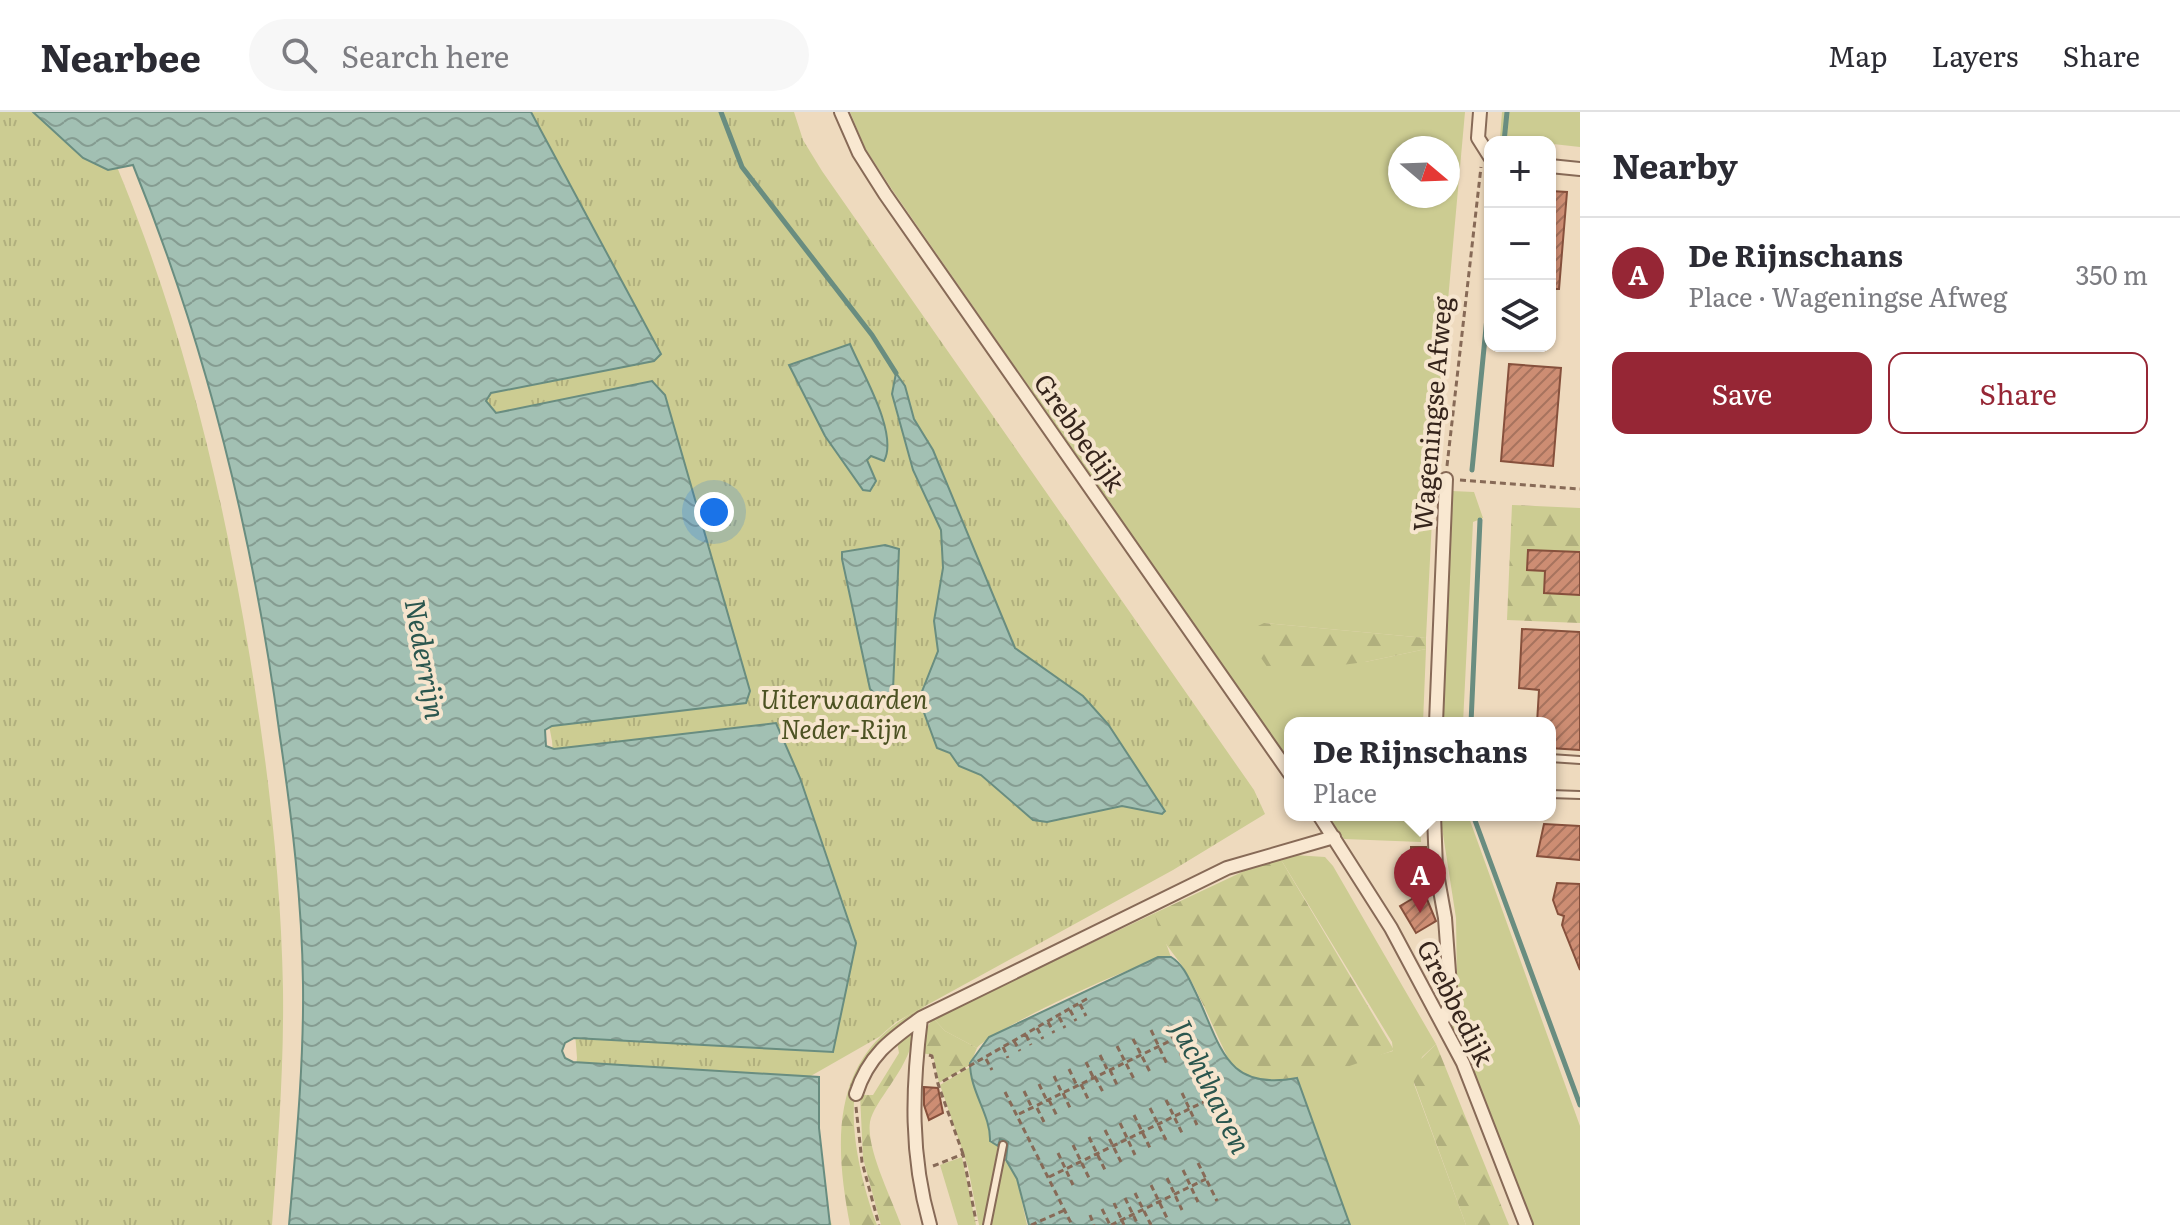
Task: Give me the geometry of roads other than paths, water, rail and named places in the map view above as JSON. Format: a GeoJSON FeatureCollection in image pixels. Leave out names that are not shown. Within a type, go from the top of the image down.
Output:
{"type":"FeatureCollection","features":[{"type":"Feature","properties":{"kind":"street","name":"Grebbedijk"},"geometry":{"type":"LineString","coordinates":[[841,112],[859,153],[885,194],[1284,765]]}},
{"type":"Feature","properties":{"kind":"street"},"geometry":{"type":"LineString","coordinates":[[1480,112],[1478,138],[1484,150]]}},
{"type":"Feature","properties":{"kind":"street"},"geometry":{"type":"LineString","coordinates":[[1556,167],[1580,169]]}},
{"type":"Feature","properties":{"kind":"street","name":"Wageningse Afweg"},"geometry":{"type":"LineString","coordinates":[[1436,717],[1446,479]]}},
{"type":"Feature","properties":{"kind":"street","name":"Grebbedijk"},"geometry":{"type":"LineString","coordinates":[[1323,821],[1391,928],[1442,1021],[1469,1076],[1526,1225]]}},
{"type":"Feature","properties":{"kind":"street"},"geometry":{"type":"LineString","coordinates":[[1434,821],[1436,868],[1445,918],[1450,986],[1450,1005],[1442,1021]]}},
{"type":"Feature","properties":{"kind":"street"},"geometry":{"type":"LineString","coordinates":[[856,1094],[866,1068],[881,1047],[921,1018],[1227,868],[1334,837]]}},
{"type":"Feature","properties":{"kind":"street"},"geometry":{"type":"LineString","coordinates":[[921,1018],[912,1108],[918,1169],[930,1225]]}},
{"type":"Feature","properties":{"kind":"lane"},"geometry":{"type":"LineString","coordinates":[[1556,758],[1580,760]]}},
{"type":"Feature","properties":{"kind":"lane"},"geometry":{"type":"LineString","coordinates":[[1556,794],[1580,795]]}},
{"type":"Feature","properties":{"kind":"lane"},"geometry":{"type":"LineString","coordinates":[[987,1225],[1003,1145]]}},
{"type":"Feature","properties":{"kind":"water","name":"Nederrijn"},"geometry":{"type":"Polygon","coordinates":[[[33,112],[531,112],[661,354],[654,361],[491,393],[486,401],[496,413],[652,381],[665,395],[750,691],[746,703],[552,726],[545,730],[546,746],[554,749],[776,723],[800,778],[856,943],[833,1052],[574,1038],[565,1043],[562,1051],[565,1058],[573,1062],[819,1077],[819,1128],[830,1225],[289,1225],[302,1044],[301,922],[292,829],[269,663],[242,518],[206,375],[160,235],[133,165],[108,170],[83,158],[33,112]]]}},
{"type":"Feature","properties":{"kind":"water"},"geometry":{"type":"Polygon","coordinates":[[[850,344],[877,402],[887,435],[884,461],[871,456],[867,460],[876,481],[870,491],[863,490],[825,436],[789,365],[850,344]]]}},
{"type":"Feature","properties":{"kind":"water"},"geometry":{"type":"Polygon","coordinates":[[[896,373],[905,386],[914,419],[933,450],[1015,648],[1083,696],[1108,724],[1165,811],[1162,814],[1122,806],[1047,822],[1033,820],[981,775],[959,766],[950,753],[937,748],[919,699],[938,651],[934,621],[943,568],[941,530],[913,470],[892,394],[896,373]]]}},
{"type":"Feature","properties":{"kind":"water"},"geometry":{"type":"Polygon","coordinates":[[[885,545],[899,549],[893,690],[891,697],[883,701],[870,689],[842,552],[885,545]]]}},
{"type":"Feature","properties":{"kind":"water","name":"Jachthaven"},"geometry":{"type":"Polygon","coordinates":[[[1158,957],[1171,957],[1183,968],[1221,1048],[1241,1072],[1255,1078],[1273,1080],[1297,1078],[1350,1225],[1029,1225],[1017,1179],[1006,1160],[1008,1142],[1000,1139],[998,1146],[990,1141],[970,1063],[989,1037],[1158,957]]]}},
{"type":"Feature","properties":{"kind":"waterway"},"geometry":{"type":"LineString","coordinates":[[721,112],[742,167],[872,335],[896,373]]}},
{"type":"Feature","properties":{"kind":"waterway"},"geometry":{"type":"LineString","coordinates":[[1505,136],[1507,112]]}},
{"type":"Feature","properties":{"kind":"waterway"},"geometry":{"type":"LineString","coordinates":[[1472,470],[1484,348]]}},
{"type":"Feature","properties":{"kind":"waterway"},"geometry":{"type":"LineString","coordinates":[[1471,717],[1480,520]]}},
{"type":"Feature","properties":{"kind":"waterway"},"geometry":{"type":"LineString","coordinates":[[1475,821],[1580,1105]]}},
{"type":"Feature","properties":{"kind":"place","name":"De Rijnschans"},"geometry":{"type":"Point","coordinates":[1420,913]}},
{"type":"Feature","properties":{"kind":"park label","name":"Uiterwaarden Neder-Rijn"},"geometry":{"type":"Point","coordinates":[844,715]}}]}
